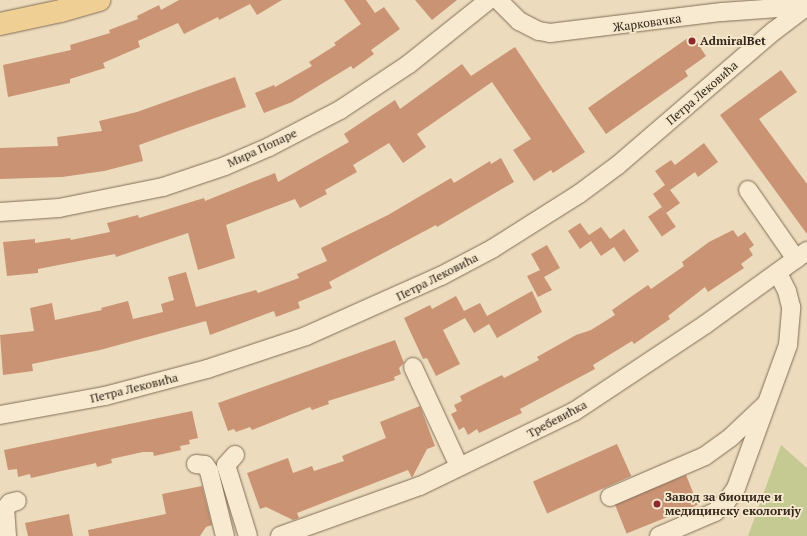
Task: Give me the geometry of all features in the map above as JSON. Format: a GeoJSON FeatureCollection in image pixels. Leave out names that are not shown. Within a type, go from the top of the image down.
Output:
{"type":"FeatureCollection","features":[{"type":"Feature","properties":{"kind":"main road"},"geometry":{"type":"LineString","coordinates":[[0,24],[61,11],[99,0]]}},
{"type":"Feature","properties":{"kind":"street","name":"Мира Попаре"},"geometry":{"type":"LineString","coordinates":[[0,212],[59,208],[163,187],[225,166],[269,147],[346,106],[409,64],[489,0]]}},
{"type":"Feature","properties":{"kind":"street","name":"Жарковачка"},"geometry":{"type":"LineString","coordinates":[[498,0],[519,21],[539,31],[550,32],[587,30],[722,12],[807,6]]}},
{"type":"Feature","properties":{"kind":"street","name":"Петра Лековића"},"geometry":{"type":"LineString","coordinates":[[0,415],[105,396],[221,364],[306,336],[441,276],[492,249],[585,190],[618,165],[774,31],[807,6]]}},
{"type":"Feature","properties":{"kind":"street"},"geometry":{"type":"LineString","coordinates":[[748,190],[802,255]]}},
{"type":"Feature","properties":{"kind":"street","name":"Требевићка"},"geometry":{"type":"LineString","coordinates":[[280,536],[420,486],[575,411],[778,273],[802,255]]}},
{"type":"Feature","properties":{"kind":"street"},"geometry":{"type":"LineString","coordinates":[[659,536],[715,512],[726,502],[748,462],[788,345],[792,320],[789,298],[778,273]]}},
{"type":"Feature","properties":{"kind":"street"},"geometry":{"type":"LineString","coordinates":[[413,366],[459,466]]}},
{"type":"Feature","properties":{"kind":"street"},"geometry":{"type":"LineString","coordinates":[[610,497],[705,456],[731,437],[768,402]]}},
{"type":"Feature","properties":{"kind":"street"},"geometry":{"type":"LineString","coordinates":[[235,455],[226,465],[248,536]]}},
{"type":"Feature","properties":{"kind":"street"},"geometry":{"type":"LineString","coordinates":[[196,464],[205,465],[209,471],[225,536]]}},
{"type":"Feature","properties":{"kind":"street"},"geometry":{"type":"LineString","coordinates":[[7,536],[4,513],[10,503],[17,501]]}},
{"type":"Feature","properties":{"kind":"green space"},"geometry":{"type":"Polygon","coordinates":[[[781,445],[807,468],[807,536],[748,536],[781,445]]]}},
{"type":"Feature","properties":{"kind":"building"},"geometry":{"type":"Polygon","coordinates":[[[179,0],[282,0],[257,15],[250,4],[219,20],[218,17],[184,34],[178,23],[138,41],[140,47],[103,63],[105,68],[70,79],[70,83],[8,97],[3,65],[71,50],[70,45],[110,33],[109,30],[138,19],[137,16],[159,5],[161,10],[179,0]]]}},
{"type":"Feature","properties":{"kind":"building"},"geometry":{"type":"Polygon","coordinates":[[[344,0],[366,0],[375,13],[384,7],[400,29],[371,50],[374,54],[353,69],[351,66],[292,102],[264,113],[255,93],[274,85],[275,87],[312,66],[309,62],[336,45],[334,43],[361,24],[344,0]]]}},
{"type":"Feature","properties":{"kind":"building"},"geometry":{"type":"Polygon","coordinates":[[[415,0],[457,0],[432,20],[415,0]]]}},
{"type":"Feature","properties":{"kind":"building"},"geometry":{"type":"Polygon","coordinates":[[[692,35],[706,56],[685,71],[688,76],[606,134],[588,108],[692,35]]]}},
{"type":"Feature","properties":{"kind":"building"},"geometry":{"type":"Polygon","coordinates":[[[515,47],[585,152],[553,173],[551,170],[534,181],[513,150],[531,139],[492,82],[417,134],[426,147],[403,163],[389,143],[353,165],[357,172],[325,190],[327,194],[300,208],[295,199],[226,225],[235,258],[198,270],[188,233],[116,257],[115,254],[38,269],[38,273],[7,276],[3,242],[35,239],[35,243],[70,238],[71,240],[110,232],[107,223],[138,215],[139,218],[204,198],[205,201],[275,173],[278,182],[349,142],[344,134],[395,100],[400,109],[462,64],[471,76],[515,47]]]}},
{"type":"Feature","properties":{"kind":"building"},"geometry":{"type":"Polygon","coordinates":[[[781,70],[797,92],[759,119],[807,184],[807,234],[720,115],[781,70]]]}},
{"type":"Feature","properties":{"kind":"building"},"geometry":{"type":"Polygon","coordinates":[[[235,77],[246,107],[139,145],[143,161],[104,171],[62,177],[0,179],[0,148],[58,146],[57,137],[102,131],[99,121],[137,112],[235,77]]]}},
{"type":"Feature","properties":{"kind":"building"},"geometry":{"type":"Polygon","coordinates":[[[704,143],[718,162],[698,177],[695,172],[670,190],[680,203],[666,213],[653,194],[665,185],[655,171],[671,160],[675,165],[704,143]]]}},
{"type":"Feature","properties":{"kind":"building"},"geometry":{"type":"Polygon","coordinates":[[[501,158],[514,182],[437,227],[436,225],[329,282],[332,288],[298,302],[300,308],[276,317],[274,311],[210,335],[206,321],[100,350],[32,364],[33,371],[3,375],[0,335],[34,331],[30,308],[52,303],[55,320],[102,310],[101,308],[128,301],[133,319],[163,312],[161,304],[174,300],[168,277],[186,272],[196,307],[256,290],[258,293],[299,278],[297,274],[327,261],[321,248],[388,215],[451,178],[454,183],[490,161],[491,164],[501,158]]]}},
{"type":"Feature","properties":{"kind":"building"},"geometry":{"type":"Polygon","coordinates":[[[662,207],[676,227],[662,236],[648,217],[662,207]]]}},
{"type":"Feature","properties":{"kind":"building"},"geometry":{"type":"Polygon","coordinates":[[[580,223],[589,235],[601,227],[610,239],[624,229],[639,251],[624,262],[614,247],[601,256],[591,241],[580,249],[568,231],[580,223]]]}},
{"type":"Feature","properties":{"kind":"building"},"geometry":{"type":"Polygon","coordinates":[[[733,230],[738,237],[745,232],[754,245],[749,249],[753,255],[741,264],[744,268],[708,292],[705,287],[668,316],[670,319],[634,344],[632,341],[593,365],[595,369],[520,409],[522,413],[479,433],[477,429],[468,435],[464,427],[459,430],[451,414],[457,411],[454,405],[462,401],[460,396],[502,375],[504,378],[539,360],[537,357],[576,335],[591,330],[615,315],[612,310],[648,285],[651,289],[684,266],[682,262],[709,242],[733,230]]]}},
{"type":"Feature","properties":{"kind":"building"},"geometry":{"type":"Polygon","coordinates":[[[547,245],[560,268],[544,277],[552,290],[538,297],[527,276],[540,270],[531,254],[547,245]]]}},
{"type":"Feature","properties":{"kind":"building"},"geometry":{"type":"Polygon","coordinates":[[[532,291],[542,312],[497,338],[489,324],[474,333],[465,318],[443,330],[460,364],[436,376],[427,358],[423,359],[404,318],[430,305],[432,309],[456,296],[464,311],[480,303],[487,316],[532,291]]]}},
{"type":"Feature","properties":{"kind":"building"},"geometry":{"type":"Polygon","coordinates":[[[395,340],[404,363],[399,368],[401,374],[394,377],[395,380],[328,401],[329,404],[312,410],[310,407],[252,430],[250,427],[236,432],[234,429],[228,431],[218,403],[395,340]]]}},
{"type":"Feature","properties":{"kind":"building"},"geometry":{"type":"Polygon","coordinates":[[[420,406],[435,446],[427,449],[412,478],[408,470],[297,513],[299,518],[293,520],[266,507],[260,509],[247,473],[288,458],[293,473],[312,466],[314,471],[344,461],[342,456],[386,438],[380,422],[420,406]]]}},
{"type":"Feature","properties":{"kind":"building"},"geometry":{"type":"Polygon","coordinates":[[[192,411],[198,438],[189,440],[190,444],[180,446],[181,450],[154,456],[153,452],[143,452],[111,459],[112,463],[97,467],[96,463],[31,478],[30,474],[18,477],[17,469],[8,470],[4,450],[192,411]]]}},
{"type":"Feature","properties":{"kind":"building"},"geometry":{"type":"Polygon","coordinates":[[[617,444],[631,476],[547,513],[533,481],[617,444]]]}},
{"type":"Feature","properties":{"kind":"building","name":"Завод за биоциде и медицинску екологију"},"geometry":{"type":"Polygon","coordinates":[[[686,475],[698,505],[627,534],[615,504],[686,475]]]}},
{"type":"Feature","properties":{"kind":"building"},"geometry":{"type":"Polygon","coordinates":[[[202,486],[212,525],[206,527],[200,536],[89,536],[88,530],[166,514],[162,494],[202,486]]]}},
{"type":"Feature","properties":{"kind":"building"},"geometry":{"type":"Polygon","coordinates":[[[69,514],[73,536],[28,536],[25,523],[69,514]]]}},
{"type":"Feature","properties":{"kind":"place","name":"AdmiralBet"},"geometry":{"type":"Point","coordinates":[692,41]}},
{"type":"Feature","properties":{"kind":"place","name":"Завод за биоциде и медицинску екологију"},"geometry":{"type":"Point","coordinates":[657,504]}}]}
